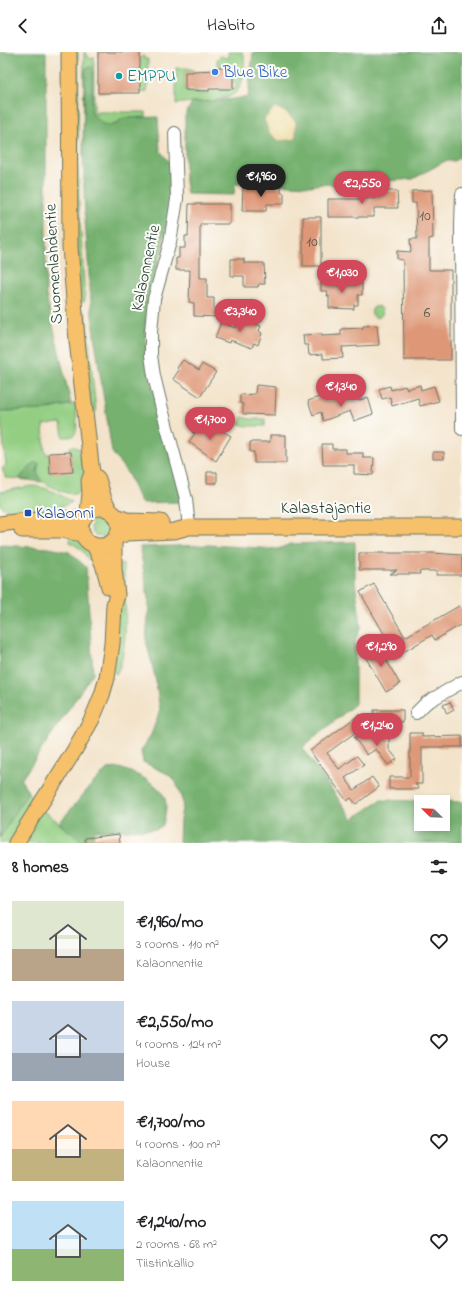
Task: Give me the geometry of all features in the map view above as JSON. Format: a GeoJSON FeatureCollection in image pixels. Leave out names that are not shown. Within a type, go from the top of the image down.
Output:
{"type":"FeatureCollection","features":[{"type":"Feature","properties":{"kind":"main road","name":"Suomenlahdentie"},"geometry":{"type":"LineString","coordinates":[[69,52],[70,246],[77,341],[92,473],[86,515]]}},
{"type":"Feature","properties":{"kind":"main road","name":"Suomenlahdentie"},"geometry":{"type":"LineString","coordinates":[[92,473],[98,479],[104,499],[113,514]]}},
{"type":"Feature","properties":{"kind":"main road"},"geometry":{"type":"LineString","coordinates":[[0,525],[22,520],[86,515],[102,508],[113,514],[119,524],[115,538],[114,568],[117,595],[114,605],[112,644],[107,678],[102,696],[92,719],[74,751],[16,843]]}},
{"type":"Feature","properties":{"kind":"main road","name":"Kalastajantie"},"geometry":{"type":"LineString","coordinates":[[113,514],[129,521],[174,522],[189,527]]}},
{"type":"Feature","properties":{"kind":"main road"},"geometry":{"type":"LineString","coordinates":[[86,515],[82,526],[83,534],[87,541],[94,545],[105,546],[115,538]]}},
{"type":"Feature","properties":{"kind":"main road"},"geometry":{"type":"LineString","coordinates":[[0,525],[23,530],[69,531],[83,534]]}},
{"type":"Feature","properties":{"kind":"main road","name":"Kalastajantie"},"geometry":{"type":"LineString","coordinates":[[115,538],[127,533],[174,531],[189,527],[462,526]]}},
{"type":"Feature","properties":{"kind":"main road"},"geometry":{"type":"LineString","coordinates":[[94,545],[103,564],[110,595],[114,605]]}},
{"type":"Feature","properties":{"kind":"street","name":"Kalaonnentie"},"geometry":{"type":"LineString","coordinates":[[175,133],[177,199],[170,242],[154,299],[151,332],[151,355],[161,405],[186,498],[189,527]]}},
{"type":"Feature","properties":{"kind":"street"},"geometry":{"type":"LineString","coordinates":[[462,194],[462,429]]}},
{"type":"Feature","properties":{"kind":"street"},"geometry":{"type":"LineString","coordinates":[[416,713],[426,703],[462,682]]}},
{"type":"Feature","properties":{"kind":"green space"},"geometry":{"type":"Polygon","coordinates":[[[0,52],[46,52],[46,295],[71,404],[42,410],[0,411],[0,52]]]}},
{"type":"Feature","properties":{"kind":"green space"},"geometry":{"type":"Polygon","coordinates":[[[74,52],[78,52],[79,202],[85,301],[81,303],[77,249],[74,52]]]}},
{"type":"Feature","properties":{"kind":"green space"},"geometry":{"type":"Polygon","coordinates":[[[84,52],[89,58],[93,59],[94,57],[94,117],[91,111],[93,86],[86,68],[83,156],[84,52]]]}},
{"type":"Feature","properties":{"kind":"green space"},"geometry":{"type":"Polygon","coordinates":[[[228,52],[242,52],[244,55],[243,79],[240,87],[235,93],[229,97],[221,99],[176,104],[176,68],[188,68],[193,70],[193,72],[185,72],[185,90],[188,90],[189,93],[194,93],[194,90],[197,91],[197,93],[208,93],[209,91],[220,92],[220,89],[236,88],[236,83],[233,83],[233,73],[236,73],[236,67],[223,67],[223,65],[217,65],[217,59],[219,57],[223,56],[224,58],[229,58],[228,52]]]}},
{"type":"Feature","properties":{"kind":"green space"},"geometry":{"type":"Polygon","coordinates":[[[253,52],[462,52],[462,125],[460,157],[454,161],[445,161],[413,179],[337,185],[321,184],[310,186],[235,184],[234,195],[187,194],[185,181],[185,116],[192,102],[218,101],[248,97],[253,52]]]}},
{"type":"Feature","properties":{"kind":"green space"},"geometry":{"type":"Polygon","coordinates":[[[143,56],[144,59],[148,59],[147,92],[140,93],[140,58],[143,56]]]}},
{"type":"Feature","properties":{"kind":"green space"},"geometry":{"type":"Polygon","coordinates":[[[92,67],[93,70],[91,111],[93,115],[103,124],[109,126],[117,124],[123,118],[158,117],[160,151],[172,165],[172,199],[162,249],[148,295],[145,333],[147,365],[183,502],[141,503],[128,474],[112,452],[93,328],[85,220],[83,156],[85,72],[86,68],[92,67]]]}},
{"type":"Feature","properties":{"kind":"green space"},"geometry":{"type":"Polygon","coordinates":[[[96,112],[146,112],[146,117],[123,118],[110,126],[103,124],[96,118],[96,112]]]}},
{"type":"Feature","properties":{"kind":"green space"},"geometry":{"type":"Polygon","coordinates":[[[377,306],[381,308],[383,312],[381,316],[377,318],[373,316],[371,312],[373,308],[377,306]]]}},
{"type":"Feature","properties":{"kind":"green space"},"geometry":{"type":"Polygon","coordinates":[[[81,310],[85,312],[87,322],[96,412],[94,413],[91,405],[81,310]]]}},
{"type":"Feature","properties":{"kind":"green space"},"geometry":{"type":"Polygon","coordinates":[[[75,404],[77,426],[73,436],[63,437],[61,423],[43,425],[45,453],[49,454],[50,473],[73,471],[71,452],[69,452],[70,447],[73,446],[80,449],[87,487],[78,493],[70,494],[48,485],[37,476],[39,464],[33,463],[19,479],[6,478],[2,469],[6,465],[0,411],[42,410],[75,404]]]}},
{"type":"Feature","properties":{"kind":"green space"},"geometry":{"type":"Polygon","coordinates":[[[242,417],[250,419],[265,419],[265,426],[247,426],[239,424],[242,417]]]}},
{"type":"Feature","properties":{"kind":"green space"},"geometry":{"type":"Polygon","coordinates":[[[33,463],[39,463],[38,473],[42,482],[19,479],[22,475],[33,463]]]}},
{"type":"Feature","properties":{"kind":"green space"},"geometry":{"type":"Polygon","coordinates":[[[31,486],[51,490],[72,502],[51,509],[25,511],[10,511],[0,505],[0,492],[31,486]]]}},
{"type":"Feature","properties":{"kind":"green space"},"geometry":{"type":"Polygon","coordinates":[[[101,517],[108,520],[111,527],[108,534],[101,537],[94,534],[91,527],[94,520],[101,517]]]}},
{"type":"Feature","properties":{"kind":"green space"},"geometry":{"type":"Polygon","coordinates":[[[70,535],[78,539],[95,558],[89,560],[81,549],[70,542],[70,535]]]}},
{"type":"Feature","properties":{"kind":"green space"},"geometry":{"type":"Polygon","coordinates":[[[355,542],[355,580],[361,627],[355,640],[355,704],[302,748],[353,819],[380,800],[414,801],[414,831],[450,831],[450,802],[462,802],[462,843],[179,843],[180,820],[183,803],[176,782],[168,774],[143,762],[141,751],[151,735],[160,710],[155,677],[146,640],[149,605],[140,547],[209,545],[278,549],[290,544],[355,542]]]}},
{"type":"Feature","properties":{"kind":"green space"},"geometry":{"type":"Polygon","coordinates":[[[0,545],[49,548],[69,552],[86,567],[93,673],[21,780],[28,792],[0,838],[0,545]]]}},
{"type":"Feature","properties":{"kind":"green space"},"geometry":{"type":"Polygon","coordinates":[[[123,564],[126,620],[123,655],[117,674],[114,673],[118,565],[123,564]]]}},
{"type":"Feature","properties":{"kind":"green space"},"geometry":{"type":"Polygon","coordinates":[[[0,765],[21,780],[34,802],[83,843],[0,843],[0,765]]]}},
{"type":"Feature","properties":{"kind":"green space"},"geometry":{"type":"Polygon","coordinates":[[[120,768],[149,781],[161,792],[165,799],[166,806],[163,825],[157,829],[94,831],[93,843],[83,843],[59,823],[100,775],[107,769],[120,768]]]}},
{"type":"Feature","properties":{"kind":"sand"},"geometry":{"type":"Polygon","coordinates":[[[275,107],[287,113],[296,122],[296,139],[279,141],[269,133],[264,119],[275,107]]]}},
{"type":"Feature","properties":{"kind":"building","name":"EMPPU"},"geometry":{"type":"Polygon","coordinates":[[[98,52],[140,52],[140,93],[98,93],[98,52]]]}},
{"type":"Feature","properties":{"kind":"building"},"geometry":{"type":"Polygon","coordinates":[[[217,67],[233,67],[233,89],[209,89],[209,91],[185,90],[185,72],[217,70],[217,67]]]}},
{"type":"Feature","properties":{"kind":"building"},"geometry":{"type":"Polygon","coordinates":[[[243,186],[281,187],[281,193],[284,193],[284,204],[267,204],[266,211],[242,211],[243,186]]]}},
{"type":"Feature","properties":{"kind":"building"},"geometry":{"type":"Polygon","coordinates":[[[432,190],[433,238],[429,239],[429,270],[451,270],[451,360],[404,360],[403,260],[397,259],[397,251],[411,252],[410,239],[417,239],[416,203],[412,203],[412,191],[432,190]]]}},
{"type":"Feature","properties":{"kind":"building"},"geometry":{"type":"Polygon","coordinates":[[[374,191],[397,191],[398,208],[374,208],[374,217],[328,217],[328,199],[374,199],[374,191]]]}},
{"type":"Feature","properties":{"kind":"building"},"geometry":{"type":"Polygon","coordinates":[[[189,204],[230,204],[230,224],[200,224],[200,278],[207,278],[207,298],[214,298],[214,309],[220,309],[219,317],[194,316],[194,303],[189,302],[190,270],[176,270],[176,258],[179,258],[179,248],[185,248],[185,236],[188,236],[189,204]]]}},
{"type":"Feature","properties":{"kind":"building"},"geometry":{"type":"Polygon","coordinates":[[[303,217],[321,217],[321,266],[303,266],[303,217]]]}},
{"type":"Feature","properties":{"kind":"building"},"geometry":{"type":"Polygon","coordinates":[[[231,259],[244,259],[244,263],[264,263],[265,284],[259,284],[258,287],[244,287],[244,276],[231,276],[231,259]]]}},
{"type":"Feature","properties":{"kind":"building"},"geometry":{"type":"Polygon","coordinates":[[[321,281],[362,283],[362,295],[358,295],[358,305],[354,305],[354,309],[329,308],[329,296],[327,296],[328,291],[321,291],[321,281]]]}},
{"type":"Feature","properties":{"kind":"building"},"geometry":{"type":"Polygon","coordinates":[[[240,315],[248,318],[247,321],[261,326],[259,331],[262,333],[258,345],[254,343],[252,348],[230,340],[229,343],[215,338],[221,322],[235,328],[240,315]]]}},
{"type":"Feature","properties":{"kind":"building"},"geometry":{"type":"Polygon","coordinates":[[[377,325],[379,345],[342,347],[343,358],[323,359],[323,354],[309,355],[308,345],[304,345],[303,335],[341,335],[341,329],[363,328],[363,326],[377,325]]]}},
{"type":"Feature","properties":{"kind":"building"},"geometry":{"type":"Polygon","coordinates":[[[183,360],[199,370],[202,364],[216,372],[200,397],[173,379],[179,370],[177,368],[183,360]]]}},
{"type":"Feature","properties":{"kind":"building"},"geometry":{"type":"Polygon","coordinates":[[[256,385],[276,387],[275,415],[243,414],[243,404],[240,403],[240,395],[255,394],[256,385]]]}},
{"type":"Feature","properties":{"kind":"building"},"geometry":{"type":"Polygon","coordinates":[[[420,385],[421,390],[434,386],[439,401],[420,406],[418,398],[392,406],[390,397],[382,399],[379,389],[390,386],[391,390],[405,386],[407,389],[420,385]]]}},
{"type":"Feature","properties":{"kind":"building"},"geometry":{"type":"Polygon","coordinates":[[[325,395],[327,401],[338,398],[339,402],[356,396],[358,401],[368,397],[373,414],[354,421],[350,411],[323,421],[321,412],[313,415],[308,401],[325,395]]]}},
{"type":"Feature","properties":{"kind":"building"},"geometry":{"type":"Polygon","coordinates":[[[199,423],[213,432],[216,427],[231,436],[216,461],[189,442],[195,433],[192,432],[199,423]]]}},
{"type":"Feature","properties":{"kind":"building"},"geometry":{"type":"Polygon","coordinates":[[[270,435],[286,435],[286,463],[254,463],[254,452],[250,452],[250,442],[270,442],[270,435]]]}},
{"type":"Feature","properties":{"kind":"building"},"geometry":{"type":"Polygon","coordinates":[[[322,444],[332,444],[332,449],[346,449],[346,453],[363,453],[363,458],[374,458],[373,475],[354,474],[354,465],[323,465],[322,444]]]}},
{"type":"Feature","properties":{"kind":"building"},"geometry":{"type":"Polygon","coordinates":[[[71,452],[73,472],[50,474],[49,453],[71,452]]]}},
{"type":"Feature","properties":{"kind":"building"},"geometry":{"type":"Polygon","coordinates":[[[433,452],[444,452],[444,459],[433,459],[433,452]]]}},
{"type":"Feature","properties":{"kind":"building"},"geometry":{"type":"Polygon","coordinates":[[[207,472],[217,472],[217,483],[207,483],[207,472]]]}},
{"type":"Feature","properties":{"kind":"building"},"geometry":{"type":"Polygon","coordinates":[[[359,553],[432,553],[462,555],[462,575],[436,575],[437,571],[419,571],[420,574],[390,574],[397,570],[359,570],[359,553]]]}},
{"type":"Feature","properties":{"kind":"building"},"geometry":{"type":"Polygon","coordinates":[[[374,584],[405,637],[459,606],[462,611],[462,624],[435,640],[432,635],[402,653],[392,636],[387,639],[360,592],[374,584]]]}},
{"type":"Feature","properties":{"kind":"building"},"geometry":{"type":"Polygon","coordinates":[[[377,644],[400,684],[386,692],[363,653],[377,644]]]}},
{"type":"Feature","properties":{"kind":"building"},"geometry":{"type":"Polygon","coordinates":[[[450,702],[454,710],[447,714],[443,705],[450,702]]]}},
{"type":"Feature","properties":{"kind":"building"},"geometry":{"type":"Polygon","coordinates":[[[374,710],[403,710],[403,722],[374,722],[374,710]]]}},
{"type":"Feature","properties":{"kind":"building"},"geometry":{"type":"Polygon","coordinates":[[[360,714],[367,724],[327,753],[339,769],[357,756],[364,765],[345,778],[354,790],[372,777],[379,787],[356,804],[351,798],[347,801],[310,751],[360,714]]]}},
{"type":"Feature","properties":{"kind":"building"},"geometry":{"type":"Polygon","coordinates":[[[410,733],[422,733],[422,737],[462,736],[462,747],[422,747],[422,784],[415,784],[419,789],[389,789],[389,777],[410,777],[410,733]]]}},
{"type":"Feature","properties":{"kind":"building"},"geometry":{"type":"Polygon","coordinates":[[[389,736],[389,749],[397,759],[388,765],[376,749],[367,755],[354,737],[389,736]]]}},
{"type":"Feature","properties":{"kind":"building"},"geometry":{"type":"Polygon","coordinates":[[[119,834],[120,843],[85,843],[85,838],[119,834]]]}},
{"type":"Feature","properties":{"kind":"place","name":"Blue Bike"},"geometry":{"type":"Point","coordinates":[215,72]}},
{"type":"Feature","properties":{"kind":"place","name":"EMPPU"},"geometry":{"type":"Point","coordinates":[119,76]}},
{"type":"Feature","properties":{"kind":"place","name":"Kalaonni"},"geometry":{"type":"Point","coordinates":[28,513]}}]}
